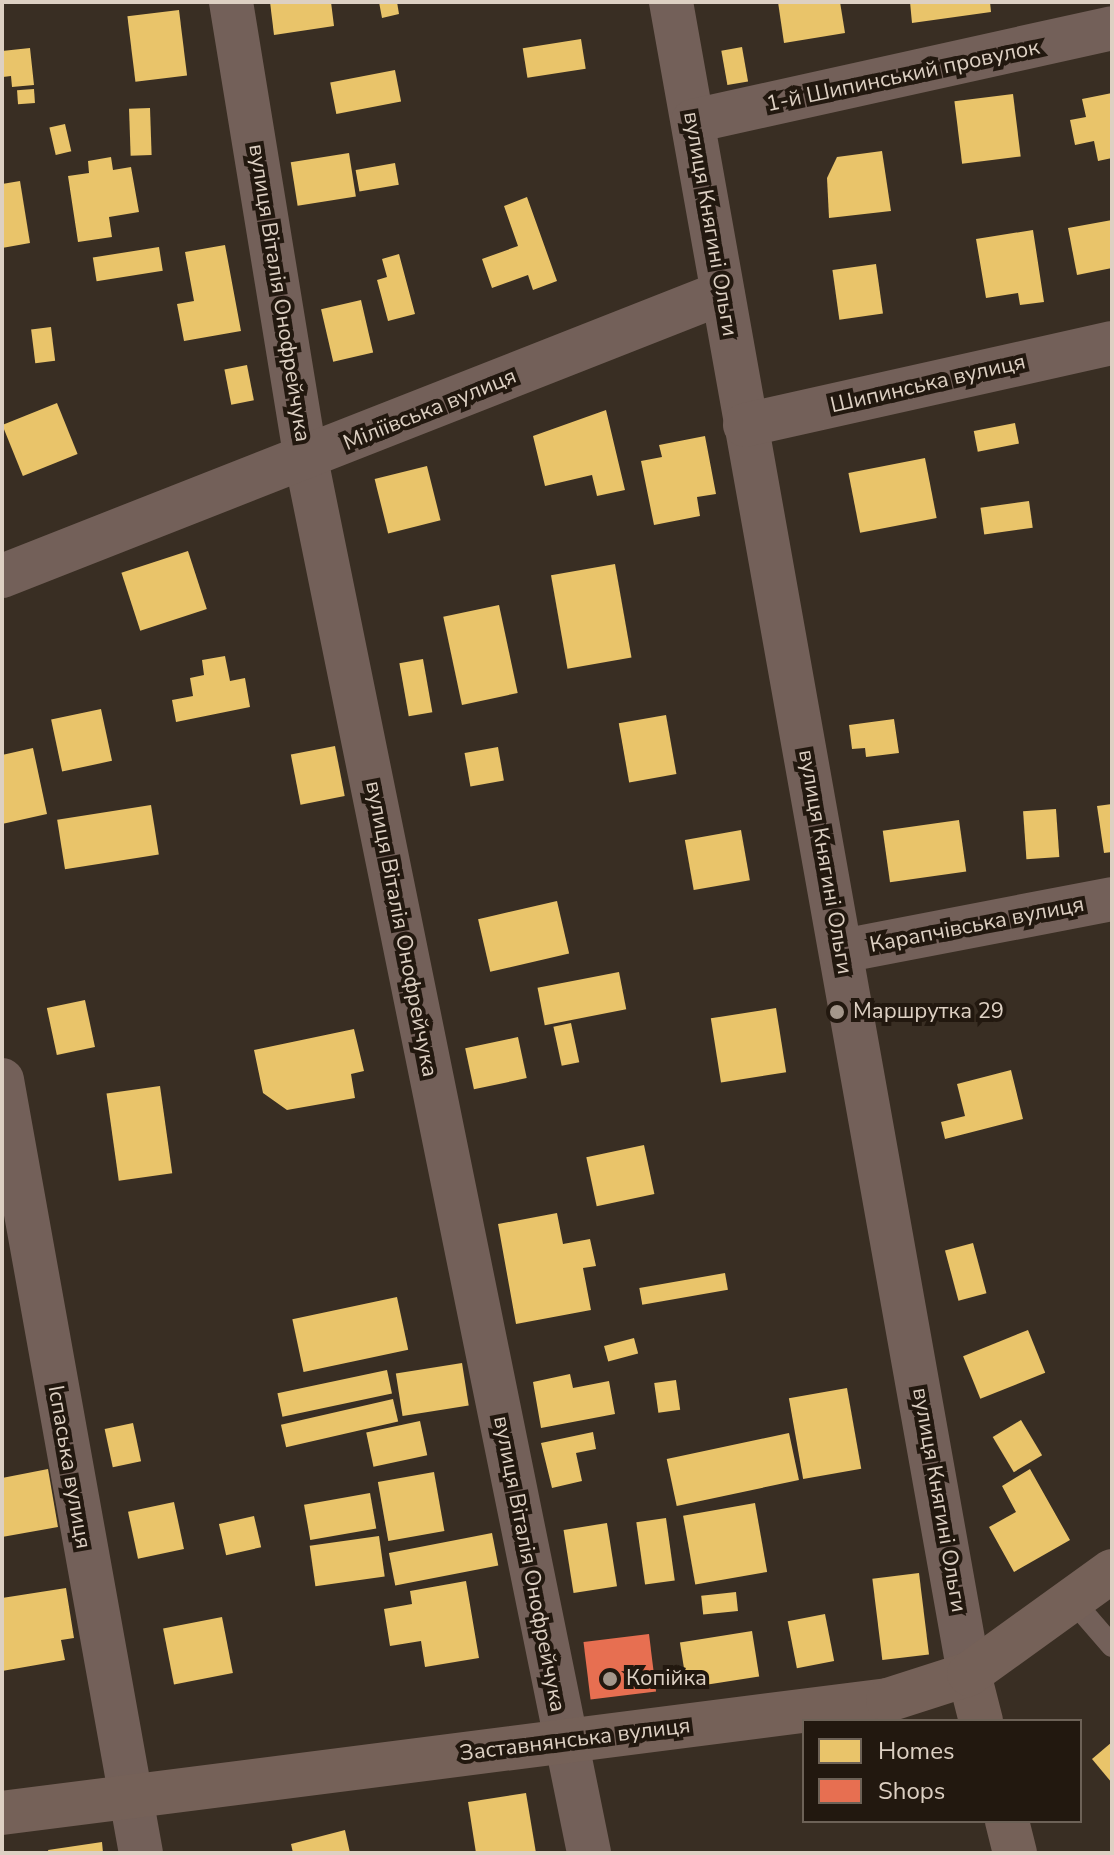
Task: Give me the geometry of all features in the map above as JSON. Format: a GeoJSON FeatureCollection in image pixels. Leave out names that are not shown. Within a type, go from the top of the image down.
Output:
{"type":"FeatureCollection","features":[{"type":"Feature","properties":{"kind":"street","name":"вулиця Віталія Онофрейчука"},"geometry":{"type":"LineString","coordinates":[[231,2],[306,459],[589,1853]]}},
{"type":"Feature","properties":{"kind":"street","name":"вулиця Княгині Ольги"},"geometry":{"type":"LineString","coordinates":[[671,2],[969,1674],[980,1719]]}},
{"type":"Feature","properties":{"kind":"street","name":"1-й Шипинський провулок"},"geometry":{"type":"LineString","coordinates":[[693,121],[1112,28]]}},
{"type":"Feature","properties":{"kind":"street","name":"Міліївська вулиця"},"geometry":{"type":"LineString","coordinates":[[2,576],[722,293]]}},
{"type":"Feature","properties":{"kind":"street","name":"Шипинська вулиця"},"geometry":{"type":"LineString","coordinates":[[745,425],[1112,343]]}},
{"type":"Feature","properties":{"kind":"street","name":"Карапчівська вулиця"},"geometry":{"type":"LineString","coordinates":[[842,951],[1112,899]]}},
{"type":"Feature","properties":{"kind":"street","name":"Іспаська вулиця"},"geometry":{"type":"LineString","coordinates":[[2,1080],[127,1799],[141,1853]]}},
{"type":"Feature","properties":{"kind":"street","name":"Заставнянська вулиця"},"geometry":{"type":"LineString","coordinates":[[2,1813],[888,1700],[969,1674],[1074,1602],[1112,1571]]}},
{"type":"Feature","properties":{"kind":"street"},"geometry":{"type":"LineString","coordinates":[[1008,1823],[1015,1853]]}},
{"type":"Feature","properties":{"kind":"lane"},"geometry":{"type":"LineString","coordinates":[[1074,1602],[1112,1646]]}},
{"type":"Feature","properties":{"kind":"building: Homes"},"geometry":{"type":"Polygon","coordinates":[[[270,2],[331,2],[334,26],[274,35],[270,2]]]}},
{"type":"Feature","properties":{"kind":"building: Homes"},"geometry":{"type":"Polygon","coordinates":[[[379,2],[397,2],[399,14],[382,18],[379,2]]]}},
{"type":"Feature","properties":{"kind":"building: Homes"},"geometry":{"type":"Polygon","coordinates":[[[778,2],[840,2],[845,33],[784,43],[778,2]]]}},
{"type":"Feature","properties":{"kind":"building: Homes"},"geometry":{"type":"Polygon","coordinates":[[[910,2],[990,2],[991,12],[912,23],[910,2]]]}},
{"type":"Feature","properties":{"kind":"building: Homes"},"geometry":{"type":"Polygon","coordinates":[[[179,10],[187,76],[135,82],[127,16],[179,10]]]}},
{"type":"Feature","properties":{"kind":"building: Homes"},"geometry":{"type":"Polygon","coordinates":[[[581,39],[586,69],[527,78],[523,48],[581,39]]]}},
{"type":"Feature","properties":{"kind":"building: Homes"},"geometry":{"type":"Polygon","coordinates":[[[742,47],[748,81],[727,85],[721,51],[742,47]]]}},
{"type":"Feature","properties":{"kind":"building: Homes"},"geometry":{"type":"Polygon","coordinates":[[[30,48],[34,85],[12,87],[11,76],[3,77],[2,51],[30,48]]]}},
{"type":"Feature","properties":{"kind":"building: Homes"},"geometry":{"type":"Polygon","coordinates":[[[395,70],[401,101],[336,114],[330,83],[395,70]]]}},
{"type":"Feature","properties":{"kind":"building: Homes"},"geometry":{"type":"Polygon","coordinates":[[[34,89],[35,103],[18,104],[17,90],[34,89]]]}},
{"type":"Feature","properties":{"kind":"building: Homes"},"geometry":{"type":"Polygon","coordinates":[[[1112,93],[1112,158],[1098,161],[1094,141],[1075,145],[1070,120],[1086,117],[1082,99],[1112,93]]]}},
{"type":"Feature","properties":{"kind":"building: Homes"},"geometry":{"type":"Polygon","coordinates":[[[1013,94],[1021,157],[962,164],[954,101],[1013,94]]]}},
{"type":"Feature","properties":{"kind":"building: Homes"},"geometry":{"type":"Polygon","coordinates":[[[150,108],[152,155],[131,156],[129,109],[150,108]]]}},
{"type":"Feature","properties":{"kind":"building: Homes"},"geometry":{"type":"Polygon","coordinates":[[[65,124],[71,151],[56,155],[49,128],[65,124]]]}},
{"type":"Feature","properties":{"kind":"building: Homes"},"geometry":{"type":"Polygon","coordinates":[[[882,151],[891,211],[829,218],[827,178],[837,157],[882,151]]]}},
{"type":"Feature","properties":{"kind":"building: Homes"},"geometry":{"type":"Polygon","coordinates":[[[349,153],[356,196],[298,206],[291,162],[349,153]]]}},
{"type":"Feature","properties":{"kind":"building: Homes"},"geometry":{"type":"Polygon","coordinates":[[[111,157],[113,170],[131,167],[139,212],[109,217],[112,237],[78,242],[68,176],[89,173],[88,161],[111,157]]]}},
{"type":"Feature","properties":{"kind":"building: Homes"},"geometry":{"type":"Polygon","coordinates":[[[395,163],[399,185],[359,192],[356,170],[395,163]]]}},
{"type":"Feature","properties":{"kind":"building: Homes"},"geometry":{"type":"Polygon","coordinates":[[[20,181],[30,243],[2,248],[2,184],[20,181]]]}},
{"type":"Feature","properties":{"kind":"building: Homes"},"geometry":{"type":"Polygon","coordinates":[[[527,197],[557,281],[533,290],[528,275],[492,288],[482,259],[518,246],[504,206],[527,197]]]}},
{"type":"Feature","properties":{"kind":"building: Homes"},"geometry":{"type":"Polygon","coordinates":[[[1112,220],[1112,268],[1077,275],[1068,228],[1112,220]]]}},
{"type":"Feature","properties":{"kind":"building: Homes"},"geometry":{"type":"Polygon","coordinates":[[[1033,230],[1044,302],[1020,305],[1018,293],[986,298],[976,239],[1033,230]]]}},
{"type":"Feature","properties":{"kind":"building: Homes"},"geometry":{"type":"Polygon","coordinates":[[[225,245],[241,331],[184,341],[177,304],[194,301],[185,252],[225,245]]]}},
{"type":"Feature","properties":{"kind":"building: Homes"},"geometry":{"type":"Polygon","coordinates":[[[159,247],[163,271],[97,281],[93,257],[159,247]]]}},
{"type":"Feature","properties":{"kind":"building: Homes"},"geometry":{"type":"Polygon","coordinates":[[[399,254],[415,314],[388,321],[377,280],[387,277],[382,259],[399,254]]]}},
{"type":"Feature","properties":{"kind":"building: Homes"},"geometry":{"type":"Polygon","coordinates":[[[876,264],[883,314],[839,320],[832,270],[876,264]]]}},
{"type":"Feature","properties":{"kind":"building: Homes"},"geometry":{"type":"Polygon","coordinates":[[[361,300],[373,353],[333,362],[321,309],[361,300]]]}},
{"type":"Feature","properties":{"kind":"building: Homes"},"geometry":{"type":"Polygon","coordinates":[[[51,327],[55,361],[35,363],[31,329],[51,327]]]}},
{"type":"Feature","properties":{"kind":"building: Homes"},"geometry":{"type":"Polygon","coordinates":[[[247,365],[254,400],[231,405],[224,369],[247,365]]]}},
{"type":"Feature","properties":{"kind":"building: Homes"},"geometry":{"type":"Polygon","coordinates":[[[57,403],[78,454],[23,476],[2,425],[57,403]]]}},
{"type":"Feature","properties":{"kind":"building: Homes"},"geometry":{"type":"Polygon","coordinates":[[[606,410],[625,490],[597,496],[592,475],[545,486],[533,436],[606,410]]]}},
{"type":"Feature","properties":{"kind":"building: Homes"},"geometry":{"type":"Polygon","coordinates":[[[1015,423],[1019,444],[978,452],[974,431],[1015,423]]]}},
{"type":"Feature","properties":{"kind":"building: Homes"},"geometry":{"type":"Polygon","coordinates":[[[705,436],[716,494],[697,497],[700,516],[654,525],[641,461],[662,457],[659,445],[705,436]]]}},
{"type":"Feature","properties":{"kind":"building: Homes"},"geometry":{"type":"Polygon","coordinates":[[[925,458],[937,518],[860,533],[848,473],[925,458]]]}},
{"type":"Feature","properties":{"kind":"building: Homes"},"geometry":{"type":"Polygon","coordinates":[[[427,466],[441,520],[388,533],[375,479],[427,466]]]}},
{"type":"Feature","properties":{"kind":"building: Homes"},"geometry":{"type":"Polygon","coordinates":[[[1029,501],[1033,528],[984,535],[980,508],[1029,501]]]}},
{"type":"Feature","properties":{"kind":"building: Homes"},"geometry":{"type":"Polygon","coordinates":[[[188,551],[207,609],[140,631],[121,573],[188,551]]]}},
{"type":"Feature","properties":{"kind":"building: Homes"},"geometry":{"type":"Polygon","coordinates":[[[615,564],[631,658],[567,669],[551,575],[615,564]]]}},
{"type":"Feature","properties":{"kind":"building: Homes"},"geometry":{"type":"Polygon","coordinates":[[[499,605],[518,693],[462,705],[443,617],[499,605]]]}},
{"type":"Feature","properties":{"kind":"building: Homes"},"geometry":{"type":"Polygon","coordinates":[[[225,656],[230,681],[245,678],[250,707],[176,722],[172,700],[193,696],[190,678],[204,675],[202,660],[225,656]]]}},
{"type":"Feature","properties":{"kind":"building: Homes"},"geometry":{"type":"Polygon","coordinates":[[[423,659],[432,712],[409,716],[399,663],[423,659]]]}},
{"type":"Feature","properties":{"kind":"building: Homes"},"geometry":{"type":"Polygon","coordinates":[[[101,709],[112,761],[62,771],[51,720],[101,709]]]}},
{"type":"Feature","properties":{"kind":"building: Homes"},"geometry":{"type":"Polygon","coordinates":[[[666,715],[676,774],[629,782],[619,723],[666,715]]]}},
{"type":"Feature","properties":{"kind":"building: Homes"},"geometry":{"type":"Polygon","coordinates":[[[894,719],[899,753],[866,757],[865,748],[852,749],[849,725],[894,719]]]}},
{"type":"Feature","properties":{"kind":"building: Homes"},"geometry":{"type":"Polygon","coordinates":[[[335,746],[345,796],[301,805],[291,755],[335,746]]]}},
{"type":"Feature","properties":{"kind":"building: Homes"},"geometry":{"type":"Polygon","coordinates":[[[498,747],[504,780],[470,786],[465,753],[498,747]]]}},
{"type":"Feature","properties":{"kind":"building: Homes"},"geometry":{"type":"Polygon","coordinates":[[[33,748],[47,814],[2,824],[2,755],[33,748]]]}},
{"type":"Feature","properties":{"kind":"building: Homes"},"geometry":{"type":"Polygon","coordinates":[[[1112,804],[1112,852],[1104,853],[1097,806],[1112,804]]]}},
{"type":"Feature","properties":{"kind":"building: Homes"},"geometry":{"type":"Polygon","coordinates":[[[151,805],[159,854],[65,869],[57,820],[151,805]]]}},
{"type":"Feature","properties":{"kind":"building: Homes"},"geometry":{"type":"Polygon","coordinates":[[[1056,809],[1059,857],[1026,859],[1023,811],[1056,809]]]}},
{"type":"Feature","properties":{"kind":"building: Homes"},"geometry":{"type":"Polygon","coordinates":[[[959,820],[966,871],[890,882],[883,831],[959,820]]]}},
{"type":"Feature","properties":{"kind":"building: Homes"},"geometry":{"type":"Polygon","coordinates":[[[741,830],[750,880],[694,890],[685,840],[741,830]]]}},
{"type":"Feature","properties":{"kind":"building: Homes"},"geometry":{"type":"Polygon","coordinates":[[[557,901],[569,954],[490,972],[478,919],[557,901]]]}},
{"type":"Feature","properties":{"kind":"building: Homes"},"geometry":{"type":"Polygon","coordinates":[[[619,972],[626,1009],[545,1025],[538,988],[619,972]]]}},
{"type":"Feature","properties":{"kind":"building: Homes"},"geometry":{"type":"Polygon","coordinates":[[[85,1000],[95,1047],[57,1055],[47,1008],[85,1000]]]}},
{"type":"Feature","properties":{"kind":"building: Homes"},"geometry":{"type":"Polygon","coordinates":[[[776,1008],[786,1072],[721,1083],[711,1018],[776,1008]]]}},
{"type":"Feature","properties":{"kind":"building: Homes"},"geometry":{"type":"Polygon","coordinates":[[[571,1023],[579,1062],[562,1066],[553,1027],[571,1023]]]}},
{"type":"Feature","properties":{"kind":"building: Homes"},"geometry":{"type":"Polygon","coordinates":[[[354,1029],[364,1071],[351,1074],[355,1098],[287,1110],[263,1093],[254,1050],[354,1029]]]}},
{"type":"Feature","properties":{"kind":"building: Homes"},"geometry":{"type":"Polygon","coordinates":[[[518,1037],[527,1078],[474,1089],[465,1048],[518,1037]]]}},
{"type":"Feature","properties":{"kind":"building: Homes"},"geometry":{"type":"Polygon","coordinates":[[[1011,1070],[1023,1119],[945,1139],[941,1122],[965,1116],[957,1084],[1011,1070]]]}},
{"type":"Feature","properties":{"kind":"building: Homes"},"geometry":{"type":"Polygon","coordinates":[[[160,1086],[172,1173],[119,1181],[107,1094],[160,1086]]]}},
{"type":"Feature","properties":{"kind":"building: Homes"},"geometry":{"type":"Polygon","coordinates":[[[644,1145],[654,1194],[597,1206],[586,1157],[644,1145]]]}},
{"type":"Feature","properties":{"kind":"building: Homes"},"geometry":{"type":"Polygon","coordinates":[[[557,1213],[563,1244],[590,1239],[596,1266],[583,1268],[591,1310],[516,1324],[498,1224],[557,1213]]]}},
{"type":"Feature","properties":{"kind":"building: Homes"},"geometry":{"type":"Polygon","coordinates":[[[973,1243],[986,1293],[958,1301],[945,1251],[973,1243]]]}},
{"type":"Feature","properties":{"kind":"building: Homes"},"geometry":{"type":"Polygon","coordinates":[[[725,1273],[728,1290],[642,1305],[639,1288],[725,1273]]]}},
{"type":"Feature","properties":{"kind":"building: Homes"},"geometry":{"type":"Polygon","coordinates":[[[397,1297],[408,1350],[304,1372],[292,1319],[397,1297]]]}},
{"type":"Feature","properties":{"kind":"building: Homes"},"geometry":{"type":"Polygon","coordinates":[[[1028,1330],[1045,1373],[980,1399],[963,1356],[1028,1330]]]}},
{"type":"Feature","properties":{"kind":"building: Homes"},"geometry":{"type":"Polygon","coordinates":[[[634,1338],[638,1353],[608,1361],[604,1346],[634,1338]]]}},
{"type":"Feature","properties":{"kind":"building: Homes"},"geometry":{"type":"Polygon","coordinates":[[[462,1363],[469,1405],[403,1416],[396,1373],[462,1363]]]}},
{"type":"Feature","properties":{"kind":"building: Homes"},"geometry":{"type":"Polygon","coordinates":[[[387,1370],[392,1393],[282,1417],[277,1393],[387,1370]]]}},
{"type":"Feature","properties":{"kind":"building: Homes"},"geometry":{"type":"Polygon","coordinates":[[[570,1374],[573,1388],[609,1381],[615,1414],[541,1428],[533,1382],[570,1374]]]}},
{"type":"Feature","properties":{"kind":"building: Homes"},"geometry":{"type":"Polygon","coordinates":[[[676,1380],[680,1410],[658,1413],[654,1383],[676,1380]]]}},
{"type":"Feature","properties":{"kind":"building: Homes"},"geometry":{"type":"Polygon","coordinates":[[[847,1388],[861,1469],[803,1479],[789,1398],[847,1388]]]}},
{"type":"Feature","properties":{"kind":"building: Homes"},"geometry":{"type":"Polygon","coordinates":[[[393,1399],[398,1421],[286,1447],[281,1425],[393,1399]]]}},
{"type":"Feature","properties":{"kind":"building: Homes"},"geometry":{"type":"Polygon","coordinates":[[[1021,1420],[1042,1455],[1014,1472],[993,1437],[1021,1420]]]}},
{"type":"Feature","properties":{"kind":"building: Homes"},"geometry":{"type":"Polygon","coordinates":[[[420,1421],[427,1455],[373,1467],[366,1432],[420,1421]]]}},
{"type":"Feature","properties":{"kind":"building: Homes"},"geometry":{"type":"Polygon","coordinates":[[[133,1423],[141,1461],[113,1467],[105,1429],[133,1423]]]}},
{"type":"Feature","properties":{"kind":"building: Homes"},"geometry":{"type":"Polygon","coordinates":[[[593,1432],[596,1449],[576,1453],[582,1481],[552,1488],[541,1443],[593,1432]]]}},
{"type":"Feature","properties":{"kind":"building: Homes"},"geometry":{"type":"Polygon","coordinates":[[[789,1433],[799,1480],[677,1506],[667,1459],[789,1433]]]}},
{"type":"Feature","properties":{"kind":"building: Homes"},"geometry":{"type":"Polygon","coordinates":[[[48,1469],[58,1527],[2,1537],[2,1478],[48,1469]]]}},
{"type":"Feature","properties":{"kind":"building: Homes"},"geometry":{"type":"Polygon","coordinates":[[[1030,1469],[1070,1540],[1014,1572],[989,1527],[1016,1512],[1002,1486],[1030,1469]]]}},
{"type":"Feature","properties":{"kind":"building: Homes"},"geometry":{"type":"Polygon","coordinates":[[[434,1472],[444,1531],[388,1541],[378,1482],[434,1472]]]}},
{"type":"Feature","properties":{"kind":"building: Homes"},"geometry":{"type":"Polygon","coordinates":[[[370,1493],[376,1528],[310,1540],[304,1505],[370,1493]]]}},
{"type":"Feature","properties":{"kind":"building: Homes"},"geometry":{"type":"Polygon","coordinates":[[[174,1502],[184,1549],[138,1559],[128,1512],[174,1502]]]}},
{"type":"Feature","properties":{"kind":"building: Homes"},"geometry":{"type":"Polygon","coordinates":[[[755,1503],[767,1572],[695,1585],[683,1516],[755,1503]]]}},
{"type":"Feature","properties":{"kind":"building: Homes"},"geometry":{"type":"Polygon","coordinates":[[[254,1516],[261,1547],[226,1555],[219,1524],[254,1516]]]}},
{"type":"Feature","properties":{"kind":"building: Homes"},"geometry":{"type":"Polygon","coordinates":[[[666,1518],[675,1580],[645,1585],[636,1522],[666,1518]]]}},
{"type":"Feature","properties":{"kind":"building: Homes"},"geometry":{"type":"Polygon","coordinates":[[[607,1523],[617,1586],[574,1593],[564,1530],[607,1523]]]}},
{"type":"Feature","properties":{"kind":"building: Homes"},"geometry":{"type":"Polygon","coordinates":[[[492,1533],[498,1565],[395,1585],[389,1553],[492,1533]]]}},
{"type":"Feature","properties":{"kind":"building: Homes"},"geometry":{"type":"Polygon","coordinates":[[[379,1536],[385,1577],[315,1586],[310,1546],[379,1536]]]}},
{"type":"Feature","properties":{"kind":"building: Homes"},"geometry":{"type":"Polygon","coordinates":[[[919,1573],[929,1654],[882,1660],[872,1579],[919,1573]]]}},
{"type":"Feature","properties":{"kind":"building: Homes"},"geometry":{"type":"Polygon","coordinates":[[[466,1581],[479,1658],[425,1667],[421,1641],[390,1646],[384,1609],[412,1604],[410,1591],[466,1581]]]}},
{"type":"Feature","properties":{"kind":"building: Homes"},"geometry":{"type":"Polygon","coordinates":[[[66,1588],[74,1638],[61,1640],[65,1660],[2,1671],[2,1598],[66,1588]]]}},
{"type":"Feature","properties":{"kind":"building: Homes"},"geometry":{"type":"Polygon","coordinates":[[[736,1592],[738,1611],[703,1615],[701,1596],[736,1592]]]}},
{"type":"Feature","properties":{"kind":"building: Homes"},"geometry":{"type":"Polygon","coordinates":[[[825,1614],[834,1661],[797,1668],[788,1621],[825,1614]]]}},
{"type":"Feature","properties":{"kind":"building: Homes"},"geometry":{"type":"Polygon","coordinates":[[[222,1617],[233,1673],[174,1684],[163,1628],[222,1617]]]}},
{"type":"Feature","properties":{"kind":"building: Homes"},"geometry":{"type":"Polygon","coordinates":[[[752,1631],[759,1676],[687,1688],[680,1642],[752,1631]]]}},
{"type":"Feature","properties":{"kind":"building: Homes"},"geometry":{"type":"Polygon","coordinates":[[[1112,1742],[1112,1783],[1092,1759],[1112,1742]]]}},
{"type":"Feature","properties":{"kind":"building: Homes"},"geometry":{"type":"Polygon","coordinates":[[[526,1793],[536,1853],[476,1853],[468,1802],[526,1793]]]}},
{"type":"Feature","properties":{"kind":"building: Homes"},"geometry":{"type":"Polygon","coordinates":[[[345,1830],[350,1853],[293,1853],[291,1844],[345,1830]]]}},
{"type":"Feature","properties":{"kind":"building: Homes"},"geometry":{"type":"Polygon","coordinates":[[[102,1842],[103,1853],[49,1853],[48,1850],[102,1842]]]}},
{"type":"Feature","properties":{"kind":"building: Shops"},"geometry":{"type":"Polygon","coordinates":[[[649,1634],[656,1692],[591,1700],[583,1642],[649,1634]]]}},
{"type":"Feature","properties":{"kind":"place","name":"Маршрутка 29"},"geometry":{"type":"Point","coordinates":[837,1012]}},
{"type":"Feature","properties":{"kind":"place","name":"Копійка"},"geometry":{"type":"Point","coordinates":[610,1679]}}]}
